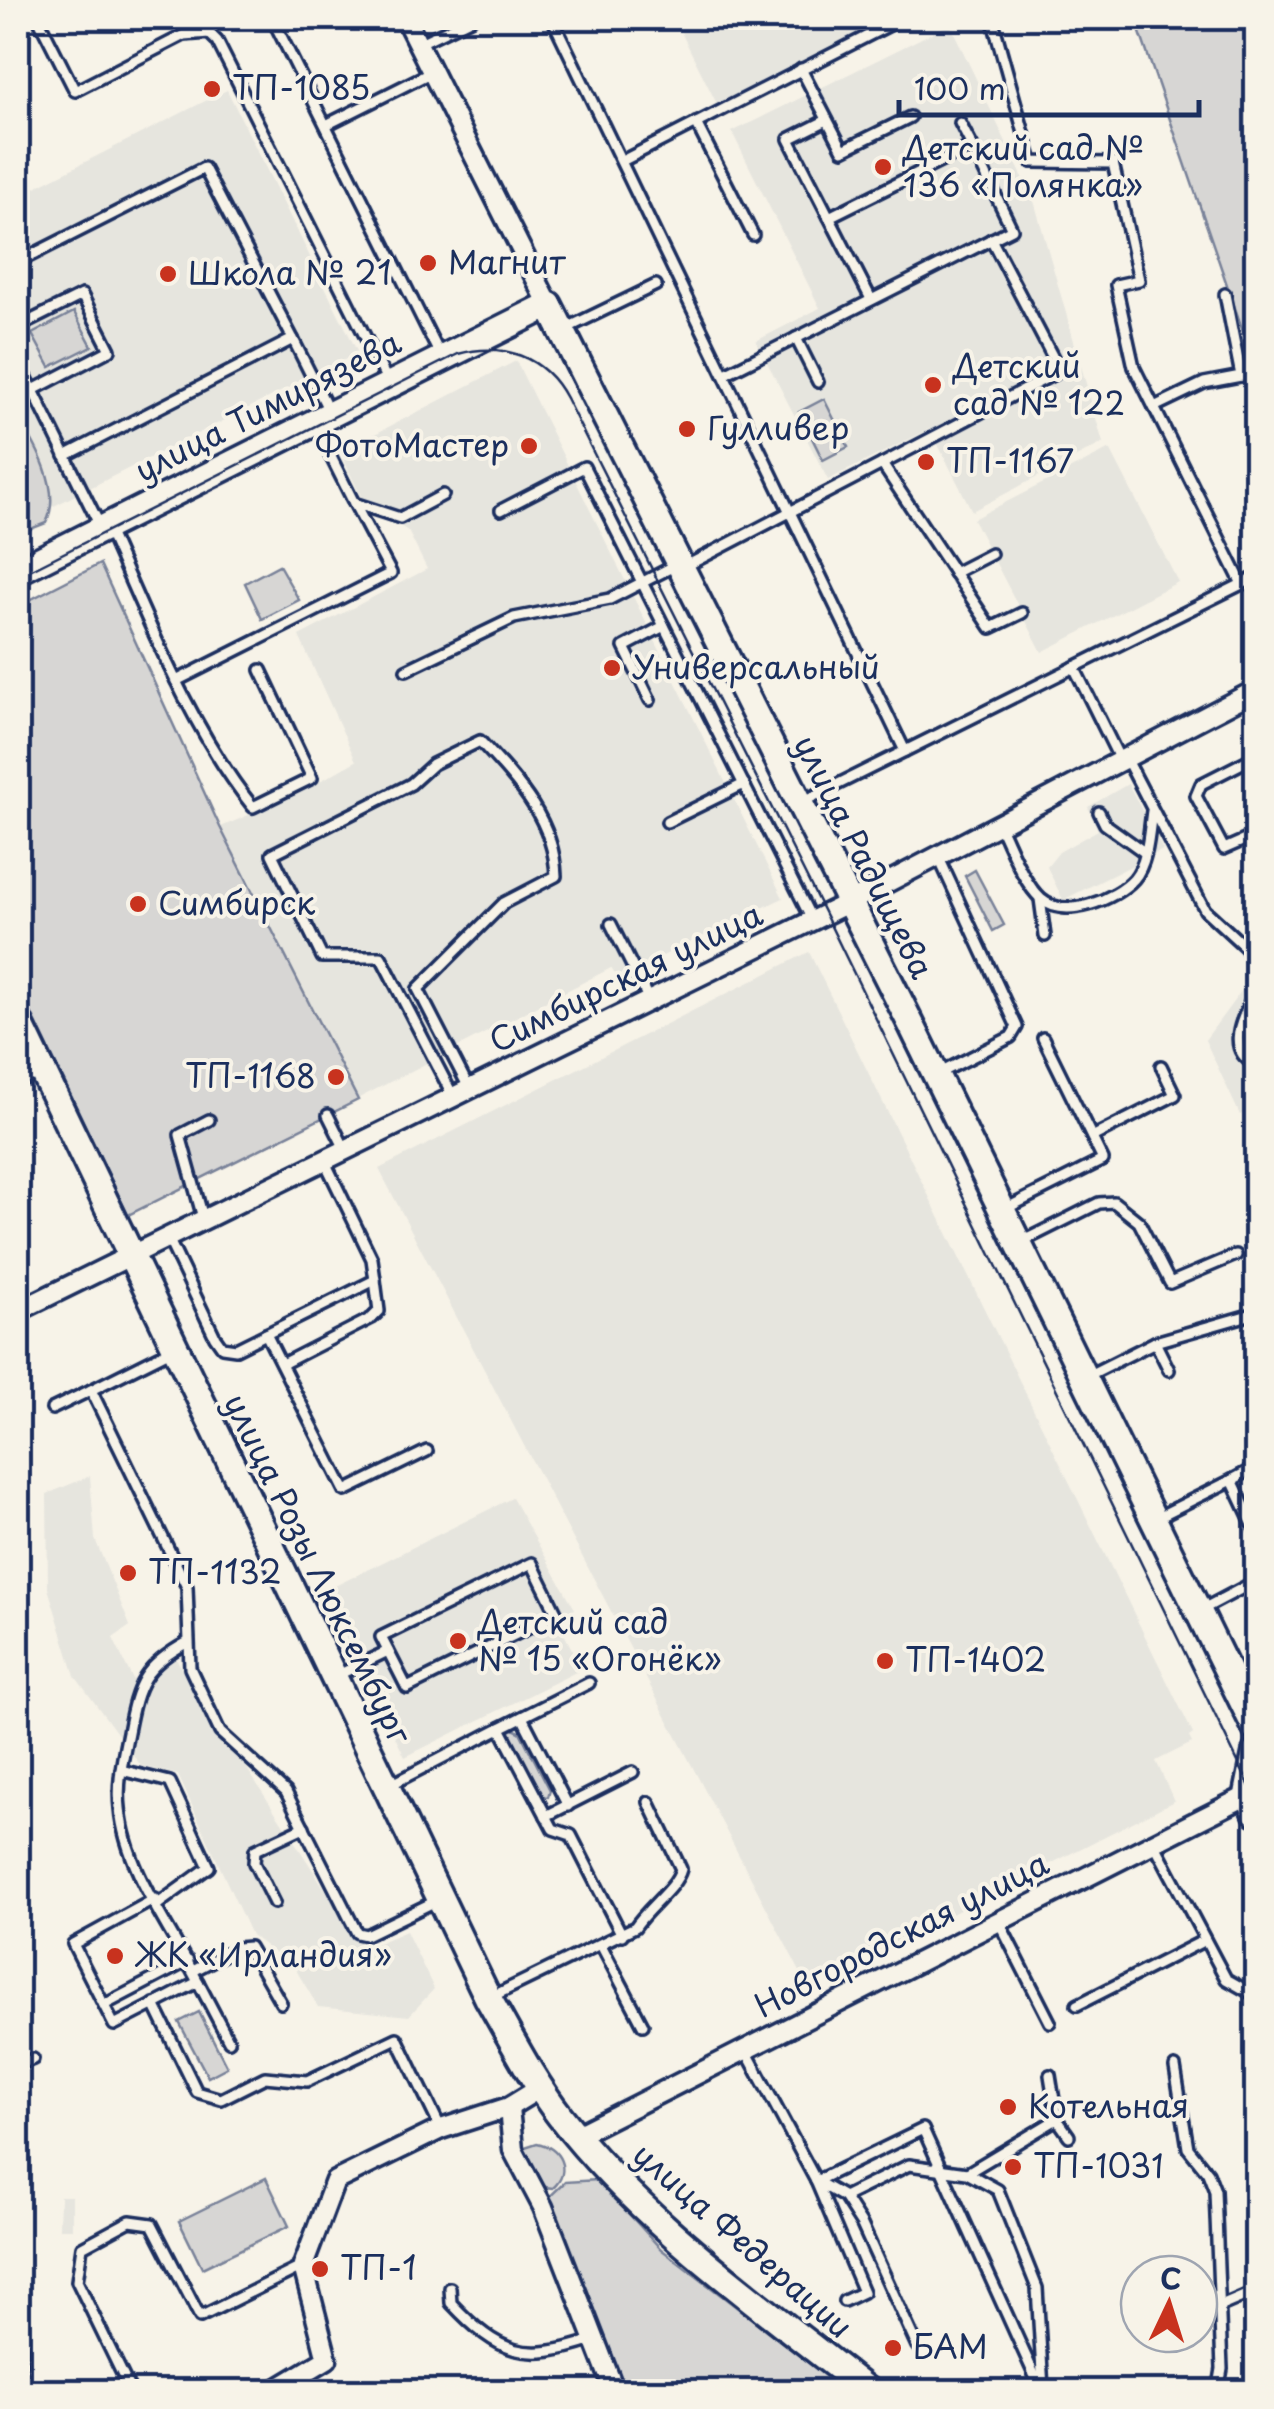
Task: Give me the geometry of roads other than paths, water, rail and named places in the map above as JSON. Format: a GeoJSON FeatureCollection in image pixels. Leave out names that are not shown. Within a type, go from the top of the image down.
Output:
{"type":"FeatureCollection","features":[{"type":"Feature","properties":{"kind":"street","name":"улица Радищева"},"geometry":{"type":"LineString","coordinates":[[405,18],[850,902],[1199,1611],[1247,1684],[1256,1729]]}},
{"type":"Feature","properties":{"kind":"street","name":"улица Тимирязева"},"geometry":{"type":"LineString","coordinates":[[18,571],[440,356],[549,305]]}},
{"type":"Feature","properties":{"kind":"street","name":"Симбирская улица"},"geometry":{"type":"LineString","coordinates":[[18,1310],[850,902],[1256,690]]}},
{"type":"Feature","properties":{"kind":"street","name":"улица Розы Люксембург"},"geometry":{"type":"LineString","coordinates":[[18,1020],[488,1998],[540,2088],[576,2136]]}},
{"type":"Feature","properties":{"kind":"street"},"geometry":{"type":"LineString","coordinates":[[1254,1798],[1256,1752]]}},
{"type":"Feature","properties":{"kind":"street","name":"Новгородская улица"},"geometry":{"type":"LineString","coordinates":[[576,2136],[1153,1840],[1254,1798]]}},
{"type":"Feature","properties":{"kind":"street"},"geometry":{"type":"LineString","coordinates":[[272,2392],[327,2359],[303,2266],[335,2180],[441,2129],[509,2107],[540,2088]]}},
{"type":"Feature","properties":{"kind":"street"},"geometry":{"type":"LineString","coordinates":[[509,2107],[513,2150],[543,2208],[615,2392]]}},
{"type":"Feature","properties":{"kind":"street","name":"улица Федерации"},"geometry":{"type":"LineString","coordinates":[[576,2136],[688,2246],[869,2392]]}},
{"type":"Feature","properties":{"kind":"lane"},"geometry":{"type":"LineString","coordinates":[[38,18],[74,90],[184,35],[209,34],[217,41],[388,383]]}},
{"type":"Feature","properties":{"kind":"lane"},"geometry":{"type":"LineString","coordinates":[[272,18],[440,356]]}},
{"type":"Feature","properties":{"kind":"lane"},"geometry":{"type":"LineString","coordinates":[[418,44],[472,18]]}},
{"type":"Feature","properties":{"kind":"lane"},"geometry":{"type":"LineString","coordinates":[[552,18],[793,510],[905,751]]}},
{"type":"Feature","properties":{"kind":"lane"},"geometry":{"type":"LineString","coordinates":[[622,160],[903,18]]}},
{"type":"Feature","properties":{"kind":"lane"},"geometry":{"type":"LineString","coordinates":[[992,18],[1032,162],[1113,164],[1139,280],[1116,284],[1134,367],[1242,584]]}},
{"type":"Feature","properties":{"kind":"lane"},"geometry":{"type":"LineString","coordinates":[[801,69],[842,150],[910,117]]}},
{"type":"Feature","properties":{"kind":"lane"},"geometry":{"type":"LineString","coordinates":[[326,126],[432,72]]}},
{"type":"Feature","properties":{"kind":"lane"},"geometry":{"type":"LineString","coordinates":[[827,120],[789,139],[871,300]]}},
{"type":"Feature","properties":{"kind":"lane"},"geometry":{"type":"LineString","coordinates":[[696,123],[753,235]]}},
{"type":"Feature","properties":{"kind":"lane"},"geometry":{"type":"LineString","coordinates":[[725,374],[1012,229],[960,124]]}},
{"type":"Feature","properties":{"kind":"lane"},"geometry":{"type":"LineString","coordinates":[[828,217],[972,146]]}},
{"type":"Feature","properties":{"kind":"lane"},"geometry":{"type":"LineString","coordinates":[[18,262],[204,168],[293,340],[354,503],[391,573],[176,680]]}},
{"type":"Feature","properties":{"kind":"lane"},"geometry":{"type":"LineString","coordinates":[[406,670],[514,618],[610,599],[793,510],[1060,371],[992,240]]}},
{"type":"Feature","properties":{"kind":"lane"},"geometry":{"type":"LineString","coordinates":[[562,330],[656,285]]}},
{"type":"Feature","properties":{"kind":"lane"},"geometry":{"type":"LineString","coordinates":[[1225,294],[1240,376]]}},
{"type":"Feature","properties":{"kind":"lane"},"geometry":{"type":"LineString","coordinates":[[18,328],[82,295],[110,350],[32,390]]}},
{"type":"Feature","properties":{"kind":"lane"},"geometry":{"type":"LineString","coordinates":[[796,338],[818,382]]}},
{"type":"Feature","properties":{"kind":"lane"},"geometry":{"type":"LineString","coordinates":[[66,456],[293,340]]}},
{"type":"Feature","properties":{"kind":"lane"},"geometry":{"type":"LineString","coordinates":[[18,360],[104,527],[176,680],[225,772],[253,806],[312,778],[261,670]]}},
{"type":"Feature","properties":{"kind":"lane"},"geometry":{"type":"LineString","coordinates":[[1154,407],[1204,383],[1256,374]]}},
{"type":"Feature","properties":{"kind":"lane"},"geometry":{"type":"LineString","coordinates":[[882,464],[991,628],[1022,612]]}},
{"type":"Feature","properties":{"kind":"lane"},"geometry":{"type":"LineString","coordinates":[[501,510],[584,467],[812,920]]}},
{"type":"Feature","properties":{"kind":"lane"},"geometry":{"type":"LineString","coordinates":[[354,503],[400,518],[444,495]]}},
{"type":"Feature","properties":{"kind":"lane"},"geometry":{"type":"LineString","coordinates":[[954,574],[992,554]]}},
{"type":"Feature","properties":{"kind":"lane"},"geometry":{"type":"LineString","coordinates":[[800,803],[1256,576]]}},
{"type":"Feature","properties":{"kind":"lane"},"geometry":{"type":"LineString","coordinates":[[650,700],[624,647],[664,626]]}},
{"type":"Feature","properties":{"kind":"lane"},"geometry":{"type":"LineString","coordinates":[[1074,667],[1205,910],[1256,957]]}},
{"type":"Feature","properties":{"kind":"lane"},"geometry":{"type":"LineString","coordinates":[[480,741],[528,793],[555,849],[556,876],[504,902],[418,989],[461,1092],[381,958],[322,957],[272,854],[412,784],[433,764],[480,741]]}},
{"type":"Feature","properties":{"kind":"lane"},"geometry":{"type":"LineString","coordinates":[[1256,756],[1202,784],[1196,796],[1224,849],[1256,835]]}},
{"type":"Feature","properties":{"kind":"lane"},"geometry":{"type":"LineString","coordinates":[[667,822],[744,784]]}},
{"type":"Feature","properties":{"kind":"lane"},"geometry":{"type":"LineString","coordinates":[[1040,898],[1058,908],[1084,908],[1133,880],[1144,852],[1152,811]]}},
{"type":"Feature","properties":{"kind":"lane"},"geometry":{"type":"LineString","coordinates":[[1099,812],[1106,824],[1144,852]]}},
{"type":"Feature","properties":{"kind":"lane"},"geometry":{"type":"LineString","coordinates":[[998,824],[1040,898],[1045,936]]}},
{"type":"Feature","properties":{"kind":"lane"},"geometry":{"type":"LineString","coordinates":[[936,1075],[1011,1037],[1017,1026],[938,856]]}},
{"type":"Feature","properties":{"kind":"lane"},"geometry":{"type":"LineString","coordinates":[[610,924],[649,1000]]}},
{"type":"Feature","properties":{"kind":"lane"},"geometry":{"type":"LineString","coordinates":[[1256,991],[1239,1025],[1237,1043],[1250,1062],[1256,1064]]}},
{"type":"Feature","properties":{"kind":"lane"},"geometry":{"type":"LineString","coordinates":[[1002,1210],[1104,1160],[1043,1038]]}},
{"type":"Feature","properties":{"kind":"lane"},"geometry":{"type":"LineString","coordinates":[[1092,1137],[1175,1095],[1161,1066]]}},
{"type":"Feature","properties":{"kind":"lane"},"geometry":{"type":"LineString","coordinates":[[18,1082],[42,1070]]}},
{"type":"Feature","properties":{"kind":"lane"},"geometry":{"type":"LineString","coordinates":[[328,1115],[345,1149]]}},
{"type":"Feature","properties":{"kind":"lane"},"geometry":{"type":"LineString","coordinates":[[203,1218],[180,1135],[210,1120]]}},
{"type":"Feature","properties":{"kind":"lane"},"geometry":{"type":"LineString","coordinates":[[282,1364],[372,1318],[379,1310],[372,1259],[324,1159]]}},
{"type":"Feature","properties":{"kind":"lane"},"geometry":{"type":"LineString","coordinates":[[1019,1244],[1099,1203],[1114,1202],[1140,1222],[1170,1283],[1236,1255]]}},
{"type":"Feature","properties":{"kind":"lane"},"geometry":{"type":"LineString","coordinates":[[167,1236],[222,1347],[236,1349],[375,1280]]}},
{"type":"Feature","properties":{"kind":"lane"},"geometry":{"type":"LineString","coordinates":[[1084,1378],[1155,1342],[1256,1313]]}},
{"type":"Feature","properties":{"kind":"lane"},"geometry":{"type":"LineString","coordinates":[[266,1334],[345,1491],[427,1452]]}},
{"type":"Feature","properties":{"kind":"lane"},"geometry":{"type":"LineString","coordinates":[[1155,1342],[1170,1370]]}},
{"type":"Feature","properties":{"kind":"lane"},"geometry":{"type":"LineString","coordinates":[[52,1409],[174,1349]]}},
{"type":"Feature","properties":{"kind":"lane"},"geometry":{"type":"LineString","coordinates":[[91,1390],[187,1587],[190,1668],[220,1732],[269,1772],[286,1792],[361,1936],[440,1899]]}},
{"type":"Feature","properties":{"kind":"lane"},"geometry":{"type":"LineString","coordinates":[[1154,1519],[1256,1467]]}},
{"type":"Feature","properties":{"kind":"lane"},"geometry":{"type":"LineString","coordinates":[[1232,1480],[1256,1531]]}},
{"type":"Feature","properties":{"kind":"lane"},"geometry":{"type":"LineString","coordinates":[[532,1563],[557,1614],[407,1688],[388,1651],[382,1637],[532,1563]]}},
{"type":"Feature","properties":{"kind":"lane"},"geometry":{"type":"LineString","coordinates":[[1199,1611],[1256,1581]]}},
{"type":"Feature","properties":{"kind":"lane"},"geometry":{"type":"LineString","coordinates":[[188,1642],[158,1659],[143,1674],[121,1770],[122,1826],[136,1865],[229,2041]]}},
{"type":"Feature","properties":{"kind":"lane"},"geometry":{"type":"LineString","coordinates":[[334,1678],[388,1651]]}},
{"type":"Feature","properties":{"kind":"lane"},"geometry":{"type":"LineString","coordinates":[[386,1786],[589,1683]]}},
{"type":"Feature","properties":{"kind":"lane"},"geometry":{"type":"LineString","coordinates":[[522,1717],[568,1806]]}},
{"type":"Feature","properties":{"kind":"lane"},"geometry":{"type":"LineString","coordinates":[[500,1728],[553,1829],[572,1835],[622,1935]]}},
{"type":"Feature","properties":{"kind":"lane"},"geometry":{"type":"LineString","coordinates":[[121,1770],[170,1782],[209,1867],[157,1902],[72,1944],[114,2025],[198,1982]]}},
{"type":"Feature","properties":{"kind":"lane"},"geometry":{"type":"LineString","coordinates":[[546,1816],[633,1772]]}},
{"type":"Feature","properties":{"kind":"lane"},"geometry":{"type":"LineString","coordinates":[[488,1998],[622,1935],[672,1887],[681,1868],[649,1802]]}},
{"type":"Feature","properties":{"kind":"lane"},"geometry":{"type":"LineString","coordinates":[[274,1902],[254,1863],[255,1850],[304,1828]]}},
{"type":"Feature","properties":{"kind":"lane"},"geometry":{"type":"LineString","coordinates":[[1153,1840],[1226,1979],[1256,1996]]}},
{"type":"Feature","properties":{"kind":"lane"},"geometry":{"type":"LineString","coordinates":[[998,1920],[1050,2022]]}},
{"type":"Feature","properties":{"kind":"lane"},"geometry":{"type":"LineString","coordinates":[[1078,2006],[1205,1940]]}},
{"type":"Feature","properties":{"kind":"lane"},"geometry":{"type":"LineString","coordinates":[[600,1945],[643,2025]]}},
{"type":"Feature","properties":{"kind":"lane"},"geometry":{"type":"LineString","coordinates":[[104,2005],[190,1966],[249,1947],[281,2002]]}},
{"type":"Feature","properties":{"kind":"lane"},"geometry":{"type":"LineString","coordinates":[[154,2004],[197,2092],[208,2098],[220,2099],[265,2077],[308,2081],[397,2038],[441,2129]]}},
{"type":"Feature","properties":{"kind":"lane"},"geometry":{"type":"LineString","coordinates":[[745,2049],[816,2181],[863,2292],[844,2301]]}},
{"type":"Feature","properties":{"kind":"lane"},"geometry":{"type":"LineString","coordinates":[[18,2066],[32,2058]]}},
{"type":"Feature","properties":{"kind":"lane"},"geometry":{"type":"LineString","coordinates":[[1175,2068],[1188,2148],[1216,2191],[1222,2369],[1218,2392]]}},
{"type":"Feature","properties":{"kind":"lane"},"geometry":{"type":"LineString","coordinates":[[1050,2075],[1057,2118],[1069,2136]]}},
{"type":"Feature","properties":{"kind":"lane"},"geometry":{"type":"LineString","coordinates":[[967,2173],[1057,2118]]}},
{"type":"Feature","properties":{"kind":"lane"},"geometry":{"type":"LineString","coordinates":[[816,2181],[923,2128],[1043,2392]]}},
{"type":"Feature","properties":{"kind":"lane"},"geometry":{"type":"LineString","coordinates":[[844,2196],[909,2165],[967,2173],[998,2190],[1037,2288],[1043,2392]]}},
{"type":"Feature","properties":{"kind":"lane"},"geometry":{"type":"LineString","coordinates":[[816,2181],[844,2196],[862,2225],[917,2346]]}},
{"type":"Feature","properties":{"kind":"lane"},"geometry":{"type":"LineString","coordinates":[[131,2392],[77,2281],[82,2247],[130,2221],[152,2224],[200,2318],[303,2266]]}},
{"type":"Feature","properties":{"kind":"lane"},"geometry":{"type":"LineString","coordinates":[[450,2288],[451,2302],[480,2334],[513,2351],[560,2351],[593,2340]]}},
{"type":"Feature","properties":{"kind":"lane"},"geometry":{"type":"LineString","coordinates":[[1221,2306],[1256,2291]]}},
{"type":"Feature","properties":{"kind":"lane"},"geometry":{"type":"LineString","coordinates":[[20,2392],[22,2346]]}},
{"type":"Feature","properties":{"kind":"tram line"},"geometry":{"type":"LineString","coordinates":[[18,576],[458,354],[506,352],[534,362],[546,372],[566,398],[826,916],[1256,1799]]}},
{"type":"Feature","properties":{"kind":"place","name":"ТП-1085"},"geometry":{"type":"Point","coordinates":[212,89]}},
{"type":"Feature","properties":{"kind":"place","name":"Детский сад № 136 «Полянка»"},"geometry":{"type":"Point","coordinates":[883,167]}},
{"type":"Feature","properties":{"kind":"place","name":"Магнит"},"geometry":{"type":"Point","coordinates":[428,263]}},
{"type":"Feature","properties":{"kind":"place","name":"Школа № 21"},"geometry":{"type":"Point","coordinates":[168,274]}},
{"type":"Feature","properties":{"kind":"place","name":"Детский сад № 122"},"geometry":{"type":"Point","coordinates":[933,385]}},
{"type":"Feature","properties":{"kind":"place","name":"Гулливер"},"geometry":{"type":"Point","coordinates":[687,429]}},
{"type":"Feature","properties":{"kind":"place","name":"ФотоМастер"},"geometry":{"type":"Point","coordinates":[529,446]}},
{"type":"Feature","properties":{"kind":"place","name":"ТП-1167"},"geometry":{"type":"Point","coordinates":[926,462]}},
{"type":"Feature","properties":{"kind":"place","name":"Универсальный"},"geometry":{"type":"Point","coordinates":[612,668]}},
{"type":"Feature","properties":{"kind":"place","name":"Симбирск"},"geometry":{"type":"Point","coordinates":[138,904]}},
{"type":"Feature","properties":{"kind":"place","name":"ТП-1168"},"geometry":{"type":"Point","coordinates":[336,1077]}},
{"type":"Feature","properties":{"kind":"place","name":"ТП-1132"},"geometry":{"type":"Point","coordinates":[128,1573]}},
{"type":"Feature","properties":{"kind":"place","name":"Детский сад № 15 «Огонёк»"},"geometry":{"type":"Point","coordinates":[458,1641]}},
{"type":"Feature","properties":{"kind":"place","name":"ТП-1402"},"geometry":{"type":"Point","coordinates":[885,1661]}},
{"type":"Feature","properties":{"kind":"place","name":"ЖК «Ирландия»"},"geometry":{"type":"Point","coordinates":[115,1956]}},
{"type":"Feature","properties":{"kind":"place","name":"Котельная"},"geometry":{"type":"Point","coordinates":[1008,2107]}},
{"type":"Feature","properties":{"kind":"place","name":"ТП-1031"},"geometry":{"type":"Point","coordinates":[1013,2167]}},
{"type":"Feature","properties":{"kind":"place","name":"ТП-1"},"geometry":{"type":"Point","coordinates":[320,2269]}},
{"type":"Feature","properties":{"kind":"place","name":"БАМ"},"geometry":{"type":"Point","coordinates":[893,2348]}}]}
